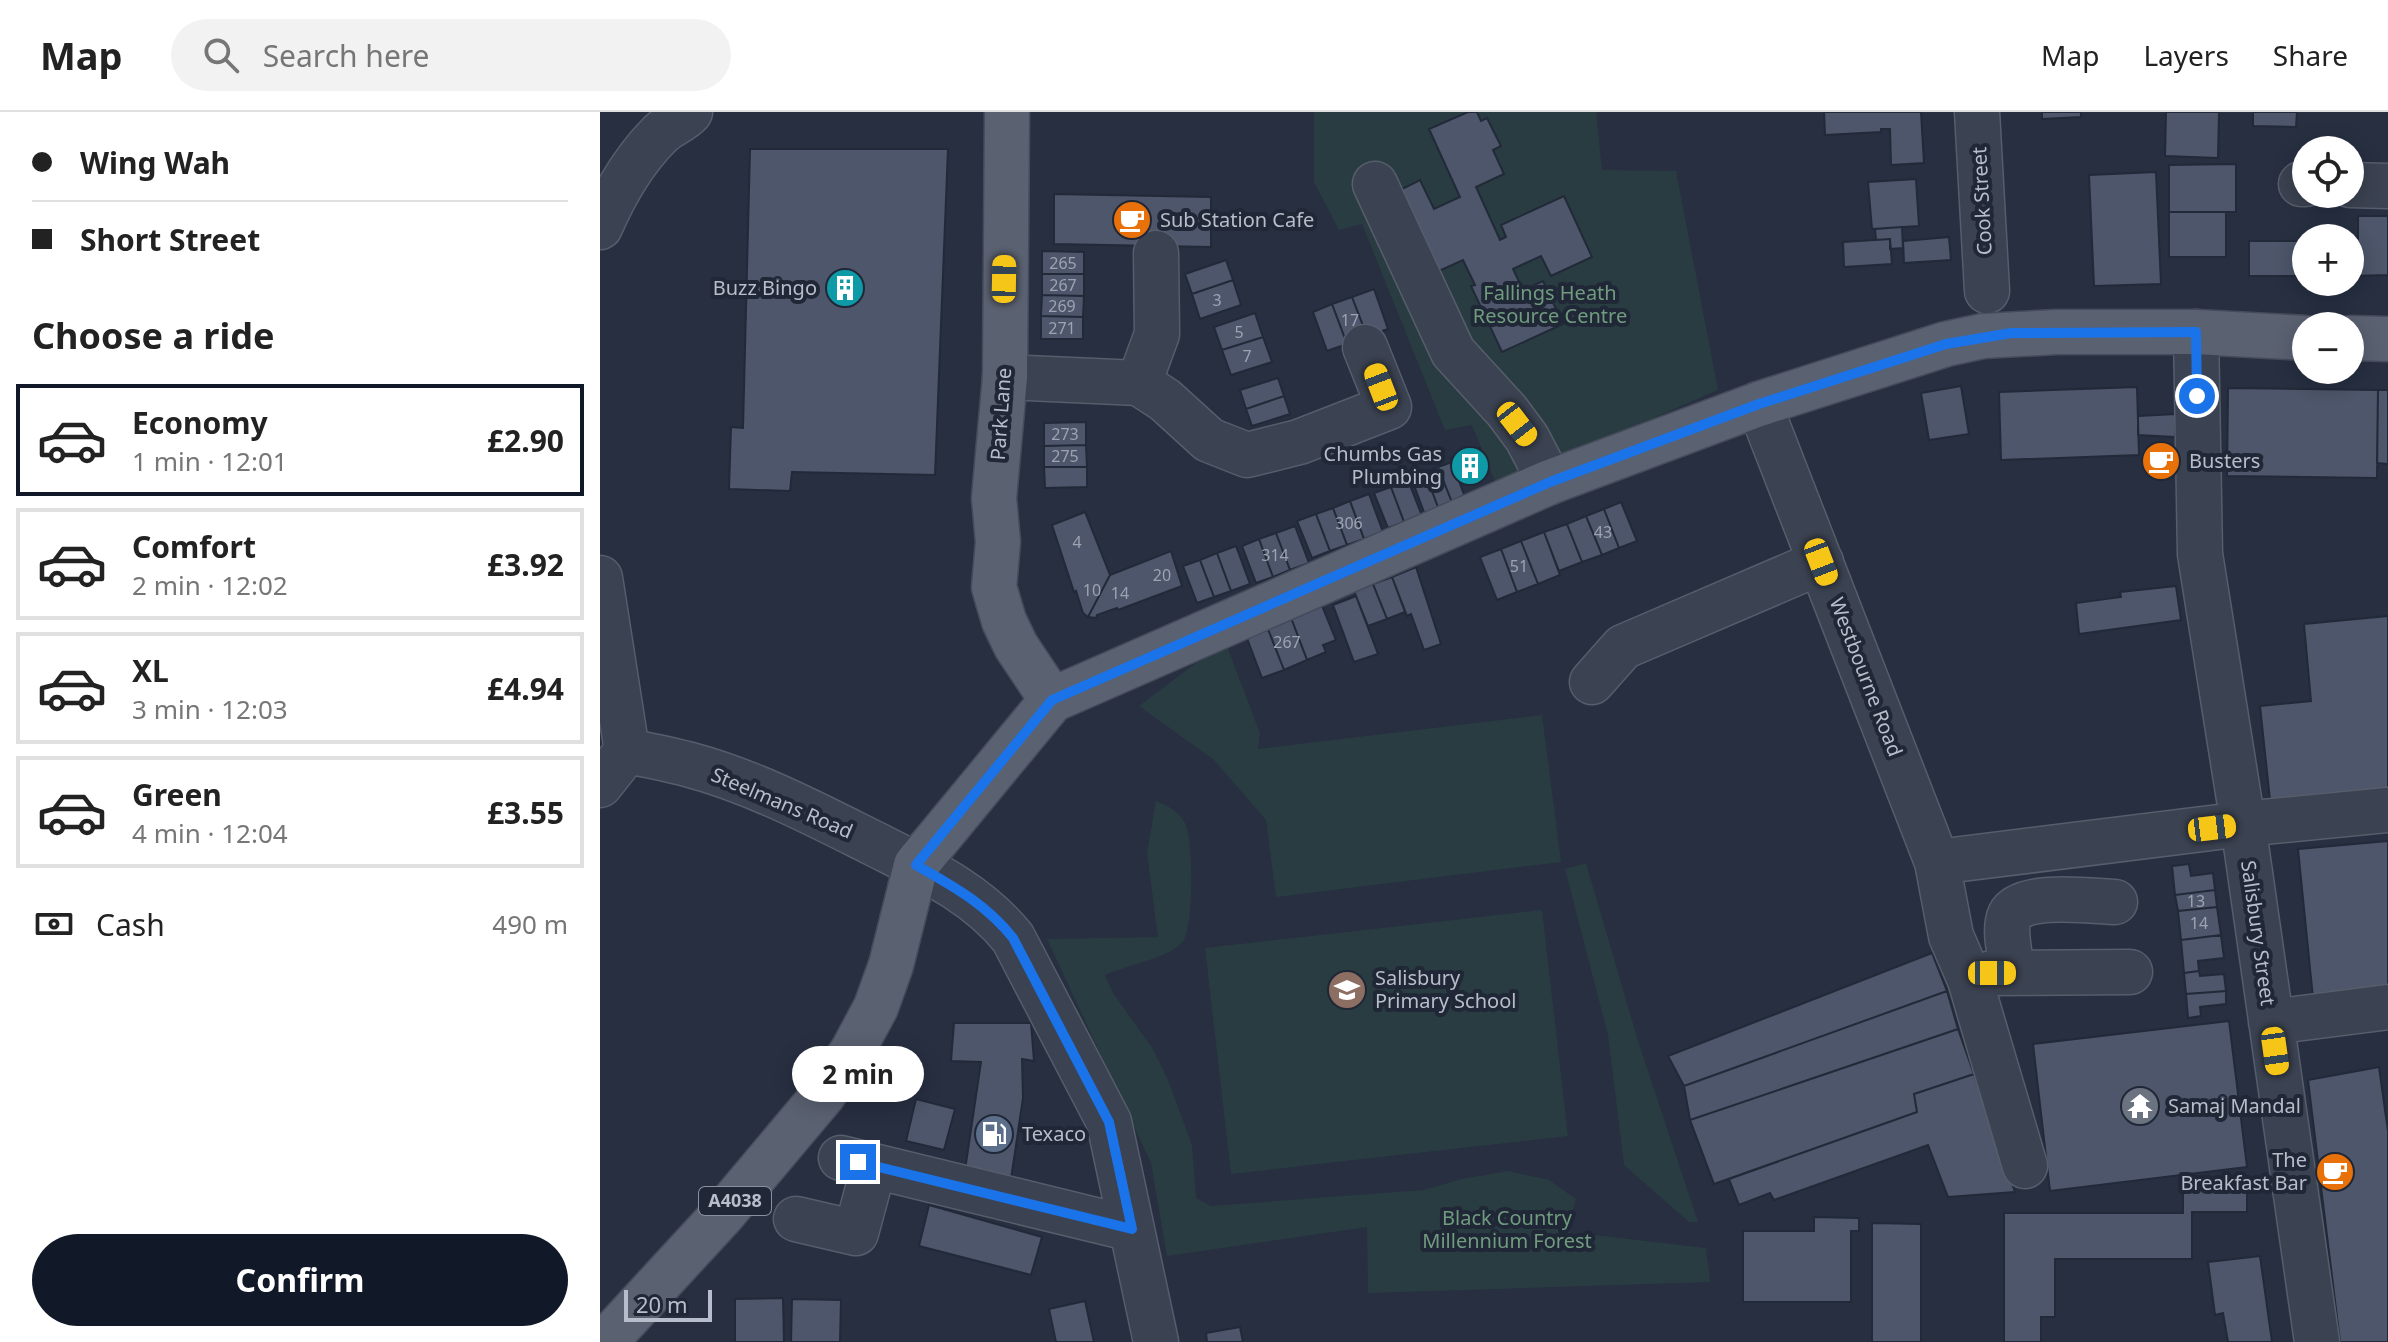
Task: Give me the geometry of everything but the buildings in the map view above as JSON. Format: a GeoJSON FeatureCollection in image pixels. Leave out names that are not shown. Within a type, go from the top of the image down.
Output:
{"type":"FeatureCollection","features":[{"type":"Feature","properties":{"kind":"main road","name":"Park Lane"},"geometry":{"type":"LineString","coordinates":[[1007,112],[1005,377],[994,498],[998,542],[994,587],[1004,621],[1016,646],[1052,700]]}},
{"type":"Feature","properties":{"kind":"main road","name":"A4038"},"geometry":{"type":"LineString","coordinates":[[605,1342],[774,1155],[823,1095],[853,1050],[876,1007],[891,965],[916,865],[1052,700],[1550,482],[1759,404],[1946,344],[1983,336],[2057,332],[2196,332],[2292,337]]}},
{"type":"Feature","properties":{"kind":"main road"},"geometry":{"type":"LineString","coordinates":[[2364,338],[2388,339]]}},
{"type":"Feature","properties":{"kind":"street","name":"Cook Street"},"geometry":{"type":"LineString","coordinates":[[1977,112],[1987,291]]}},
{"type":"Feature","properties":{"kind":"street"},"geometry":{"type":"LineString","coordinates":[[600,227],[632,169],[676,122]]}},
{"type":"Feature","properties":{"kind":"street"},"geometry":{"type":"LineString","coordinates":[[1375,184],[1453,352],[1527,438],[1550,482]]}},
{"type":"Feature","properties":{"kind":"street"},"geometry":{"type":"LineString","coordinates":[[2364,185],[2388,186]]}},
{"type":"Feature","properties":{"kind":"street"},"geometry":{"type":"LineString","coordinates":[[1139,383],[1157,334],[1156,253]]}},
{"type":"Feature","properties":{"kind":"street","name":"Salisbury Street"},"geometry":{"type":"LineString","coordinates":[[2196,332],[2200,554],[2243,824],[2317,1342]]}},
{"type":"Feature","properties":{"kind":"street"},"geometry":{"type":"LineString","coordinates":[[1005,377],[1139,383],[1165,400],[1209,440],[1247,455],[1299,442],[1389,407],[1365,347]]}},
{"type":"Feature","properties":{"kind":"street","name":"Westbourne Road"},"geometry":{"type":"LineString","coordinates":[[1759,404],[1937,862],[1951,936],[1970,980],[2025,1166]]}},
{"type":"Feature","properties":{"kind":"street"},"geometry":{"type":"LineString","coordinates":[[1592,682],[1623,647],[1821,562]]}},
{"type":"Feature","properties":{"kind":"street"},"geometry":{"type":"LineString","coordinates":[[600,578],[627,751],[600,785]]}},
{"type":"Feature","properties":{"kind":"street","name":"Steelmans Road"},"geometry":{"type":"LineString","coordinates":[[627,751],[688,764],[758,789],[916,865],[969,895],[999,921],[1013,938],[1109,1122],[1156,1342]]}},
{"type":"Feature","properties":{"kind":"street"},"geometry":{"type":"LineString","coordinates":[[1937,862],[2243,824],[2388,810]]}},
{"type":"Feature","properties":{"kind":"street"},"geometry":{"type":"LineString","coordinates":[[2012,973],[2008,930],[2010,915],[2019,905],[2038,900],[2115,902]]}},
{"type":"Feature","properties":{"kind":"street"},"geometry":{"type":"LineString","coordinates":[[1970,980],[1992,973],[2130,972]]}},
{"type":"Feature","properties":{"kind":"street"},"geometry":{"type":"LineString","coordinates":[[2271,1022],[2388,1007]]}},
{"type":"Feature","properties":{"kind":"street"},"geometry":{"type":"LineString","coordinates":[[796,1219],[856,1233],[858,1162],[1132,1229]]}},
{"type":"Feature","properties":{"kind":"green space","name":"Fallings Heath Resource Centre"},"geometry":{"type":"Polygon","coordinates":[[[1314,112],[1596,112],[1602,170],[1676,171],[1718,390],[1497,486],[1472,425],[1445,430],[1362,224],[1339,230],[1314,182],[1314,112]]]}},
{"type":"Feature","properties":{"kind":"green space"},"geometry":{"type":"Polygon","coordinates":[[[1225,641],[1260,733],[1258,749],[1542,715],[1561,862],[1276,897],[1266,820],[1214,760],[1139,706],[1225,641]]]}},
{"type":"Feature","properties":{"kind":"green space","name":"Black Country Millennium Forest"},"geometry":{"type":"Polygon","coordinates":[[[1156,801],[1176,812],[1188,832],[1191,882],[1187,931],[1179,946],[1170,951],[1105,975],[1113,993],[1153,1049],[1168,1080],[1192,1145],[1196,1198],[1211,1206],[1423,1190],[1508,1171],[1549,1180],[1576,1199],[1569,1220],[1571,1236],[1594,1235],[1706,1248],[1710,1282],[1368,1293],[1367,1227],[1167,1256],[1151,1163],[1047,939],[1158,937],[1147,853],[1156,801]]]}},
{"type":"Feature","properties":{"kind":"green space","name":"Black Country Millennium Forest"},"geometry":{"type":"Polygon","coordinates":[[[1586,863],[1638,1041],[1698,1222],[1689,1222],[1624,1165],[1608,1035],[1565,869],[1586,863]]]}},
{"type":"Feature","properties":{"kind":"green space"},"geometry":{"type":"Polygon","coordinates":[[[1542,910],[1568,1136],[1231,1174],[1205,948],[1542,910]]]}},
{"type":"Feature","properties":{"kind":"place","name":"Sub Station Cafe"},"geometry":{"type":"Point","coordinates":[1132,220]}},
{"type":"Feature","properties":{"kind":"place","name":"Buzz Bingo"},"geometry":{"type":"Point","coordinates":[845,288]}},
{"type":"Feature","properties":{"kind":"place","name":"Busters"},"geometry":{"type":"Point","coordinates":[2161,461]}},
{"type":"Feature","properties":{"kind":"place","name":"Chumbs Gas Plumbing"},"geometry":{"type":"Point","coordinates":[1470,466]}},
{"type":"Feature","properties":{"kind":"place","name":"Salisbury Primary School"},"geometry":{"type":"Point","coordinates":[1347,990]}},
{"type":"Feature","properties":{"kind":"place","name":"Samaj Mandal"},"geometry":{"type":"Point","coordinates":[2140,1106]}},
{"type":"Feature","properties":{"kind":"place","name":"Texaco"},"geometry":{"type":"Point","coordinates":[994,1134]}},
{"type":"Feature","properties":{"kind":"place","name":"The Breakfast Bar"},"geometry":{"type":"Point","coordinates":[2335,1172]}},
{"type":"Feature","properties":{"kind":"route"},"geometry":{"type":"LineString","coordinates":[[858,1162],[1132,1229],[1109,1122],[1013,938],[969,895],[916,865],[1052,700],[1550,482],[1759,404],[1946,344],[2011,333],[2196,332],[2197,396]]}}]}
